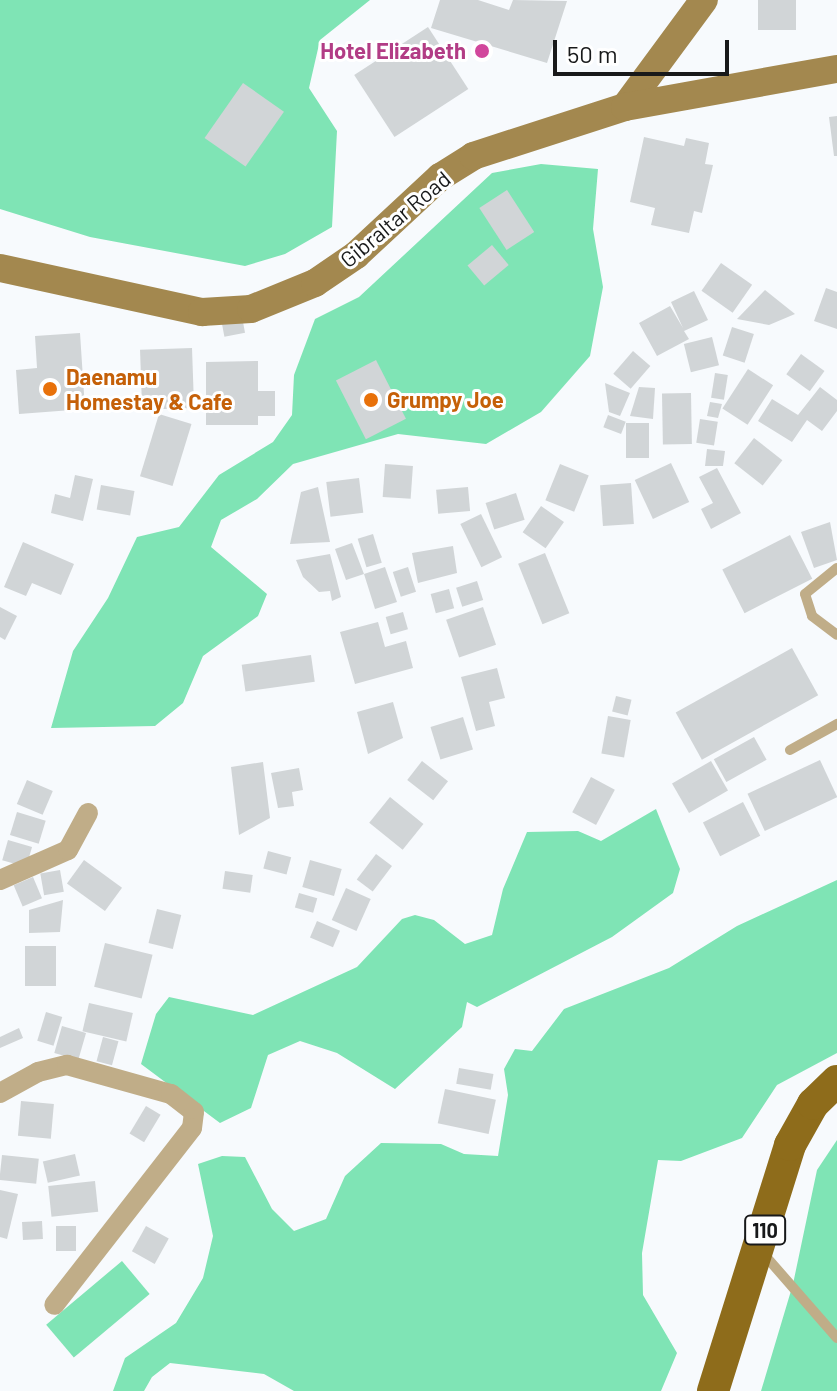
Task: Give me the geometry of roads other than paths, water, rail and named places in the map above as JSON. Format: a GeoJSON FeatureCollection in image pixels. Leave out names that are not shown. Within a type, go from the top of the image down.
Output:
{"type":"FeatureCollection","features":[{"type":"Feature","properties":{"kind":"main road","name":"110"},"geometry":{"type":"LineString","coordinates":[[713,1391],[760,1249],[774,1191],[799,1126],[813,1104],[837,1081]]}},
{"type":"Feature","properties":{"kind":"street"},"geometry":{"type":"LineString","coordinates":[[625,107],[704,0]]}},
{"type":"Feature","properties":{"kind":"street","name":"Gibraltar Road"},"geometry":{"type":"LineString","coordinates":[[0,268],[202,312],[251,309],[315,283],[356,255],[440,177],[473,156],[625,107],[837,69]]}},
{"type":"Feature","properties":{"kind":"street"},"geometry":{"type":"LineString","coordinates":[[0,880],[68,850],[88,813]]}},
{"type":"Feature","properties":{"kind":"street"},"geometry":{"type":"LineString","coordinates":[[0,1093],[38,1072],[67,1065],[171,1094],[194,1112],[192,1128],[54,1305]]}},
{"type":"Feature","properties":{"kind":"lane"},"geometry":{"type":"LineString","coordinates":[[837,568],[805,594],[812,616],[837,635]]}},
{"type":"Feature","properties":{"kind":"lane"},"geometry":{"type":"LineString","coordinates":[[790,750],[837,724]]}},
{"type":"Feature","properties":{"kind":"lane"},"geometry":{"type":"LineString","coordinates":[[760,1249],[837,1338]]}},
{"type":"Feature","properties":{"kind":"place","name":"Hotel Elizabeth"},"geometry":{"type":"Point","coordinates":[482,51]}},
{"type":"Feature","properties":{"kind":"place","name":"Daenamu Homestay & Cafe"},"geometry":{"type":"Point","coordinates":[50,389]}},
{"type":"Feature","properties":{"kind":"place","name":"Grumpy Joe"},"geometry":{"type":"Point","coordinates":[371,400]}}]}
